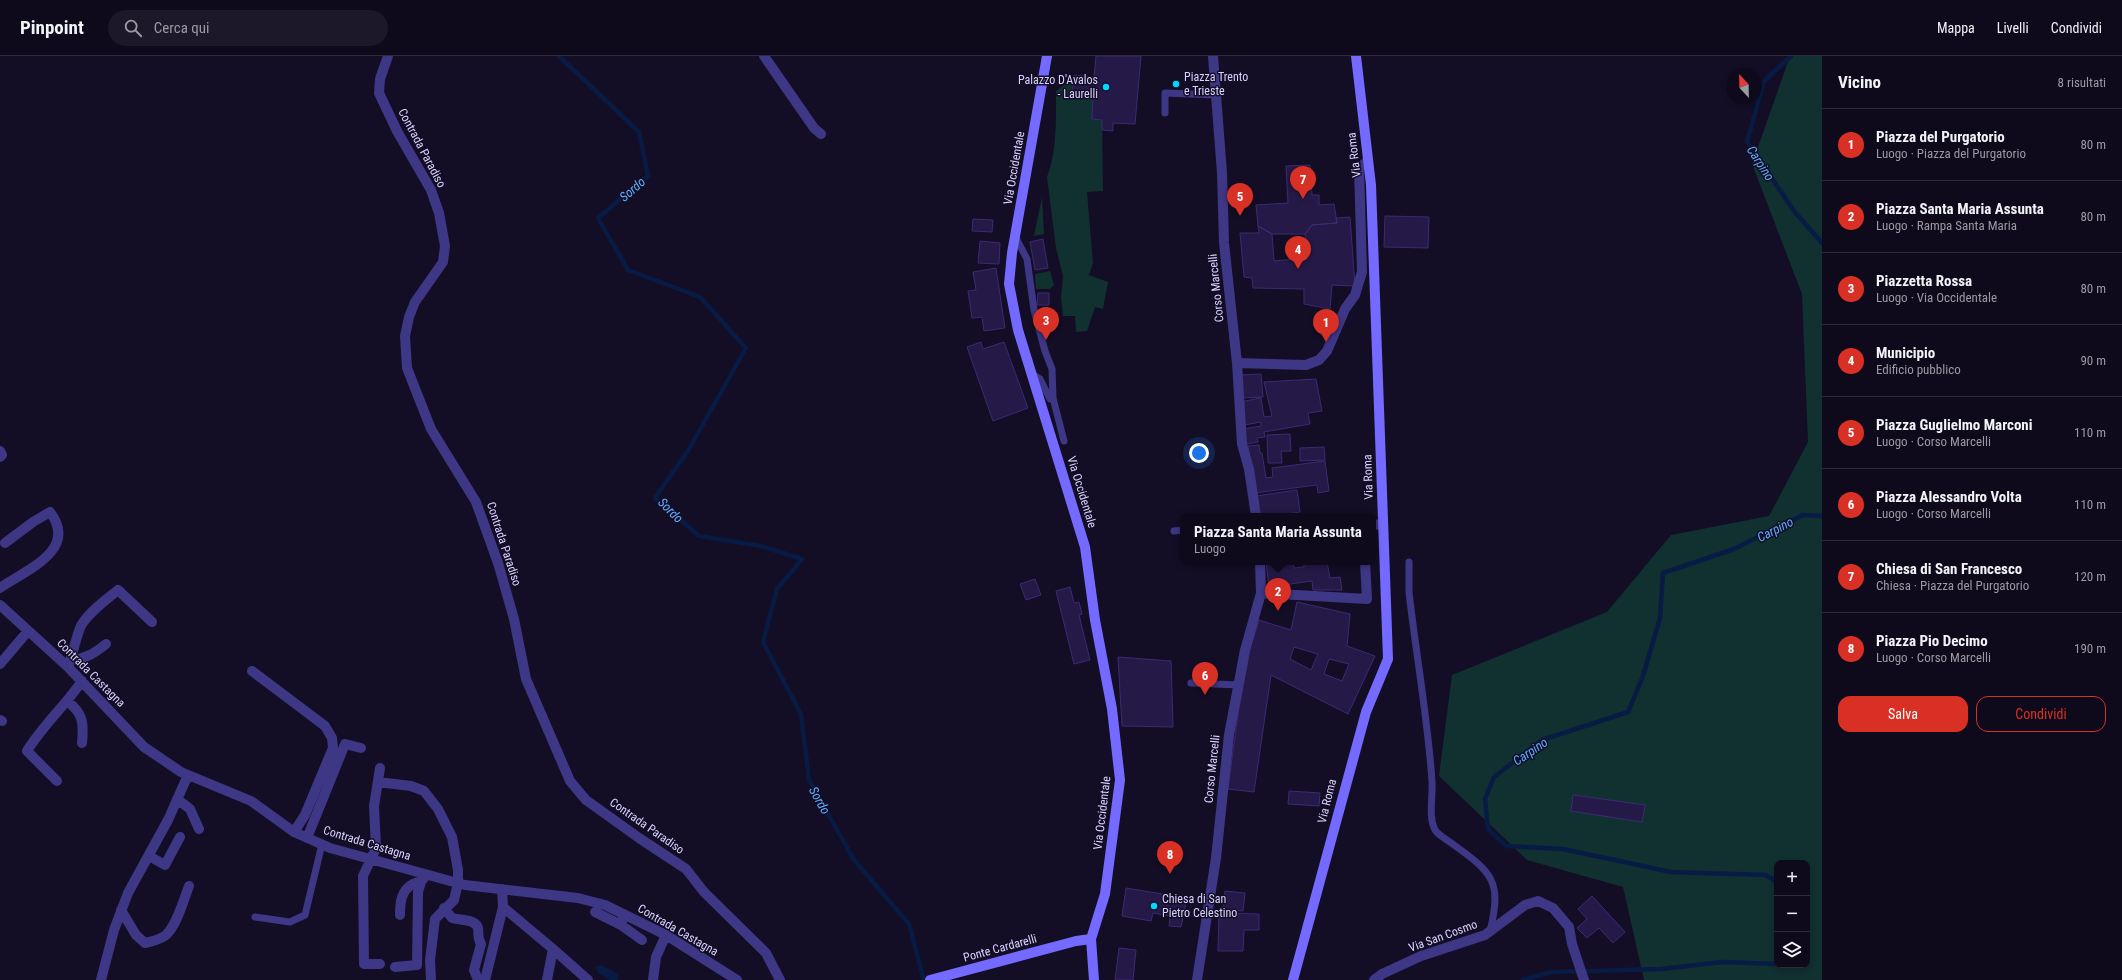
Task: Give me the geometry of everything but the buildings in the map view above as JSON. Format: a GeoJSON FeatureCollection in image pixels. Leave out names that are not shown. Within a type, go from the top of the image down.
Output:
{"type":"FeatureCollection","features":[{"type":"Feature","properties":{"kind":"main road","name":"Via Occidentale"},"geometry":{"type":"LineString","coordinates":[[1047,56],[1015,236],[1009,284],[1018,330],[1085,548],[1095,620],[1112,709],[1120,780],[1105,894],[1091,939]]}},
{"type":"Feature","properties":{"kind":"main road","name":"Via Roma"},"geometry":{"type":"LineString","coordinates":[[1293,980],[1366,712],[1388,659],[1378,525],[1371,185],[1356,56]]}},
{"type":"Feature","properties":{"kind":"main road","name":"Ponte Cardarelli"},"geometry":{"type":"LineString","coordinates":[[930,980],[1076,941],[1091,939]]}},
{"type":"Feature","properties":{"kind":"main road"},"geometry":{"type":"LineString","coordinates":[[1091,939],[1094,980]]}},
{"type":"Feature","properties":{"kind":"street","name":"Contrada Paradiso"},"geometry":{"type":"LineString","coordinates":[[388,56],[380,79],[379,93],[397,131],[431,190],[439,213],[445,246],[443,262],[415,302],[409,317],[405,336],[407,368],[431,430],[476,502],[498,563],[514,619],[526,679],[570,781],[586,800],[686,869],[704,892],[766,953],[780,980]]}},
{"type":"Feature","properties":{"kind":"street"},"geometry":{"type":"LineString","coordinates":[[764,56],[814,128],[821,134]]}},
{"type":"Feature","properties":{"kind":"street","name":"Corso Marcelli"},"geometry":{"type":"LineString","coordinates":[[1213,56],[1222,173],[1224,243],[1237,363],[1242,444],[1249,469],[1256,513]]}},
{"type":"Feature","properties":{"kind":"street"},"geometry":{"type":"LineString","coordinates":[[1237,363],[1306,365],[1319,360],[1327,351],[1345,309],[1354,295],[1362,272],[1359,168],[1368,162]]}},
{"type":"Feature","properties":{"kind":"street"},"geometry":{"type":"LineString","coordinates":[[0,451],[2,455],[0,457]]}},
{"type":"Feature","properties":{"kind":"street"},"geometry":{"type":"LineString","coordinates":[[0,588],[46,557],[56,545],[60,534],[58,522],[50,512],[5,542]]}},
{"type":"Feature","properties":{"kind":"street","name":"Corso Marcelli"},"geometry":{"type":"LineString","coordinates":[[1197,980],[1216,858],[1229,735],[1245,650],[1261,593],[1260,565]]}},
{"type":"Feature","properties":{"kind":"street"},"geometry":{"type":"LineString","coordinates":[[1261,593],[1367,599],[1365,565]]}},
{"type":"Feature","properties":{"kind":"street"},"geometry":{"type":"LineString","coordinates":[[69,663],[80,626],[86,618],[118,590],[152,622]]}},
{"type":"Feature","properties":{"kind":"street","name":"Contrada Castagna"},"geometry":{"type":"LineString","coordinates":[[0,605],[28,631],[69,663],[82,681],[144,747],[188,775],[251,801],[294,832],[322,844],[424,878],[578,898],[605,905],[666,935],[737,980]]}},
{"type":"Feature","properties":{"kind":"street"},"geometry":{"type":"LineString","coordinates":[[0,664],[28,631]]}},
{"type":"Feature","properties":{"kind":"street"},"geometry":{"type":"LineString","coordinates":[[69,663],[87,656],[106,644]]}},
{"type":"Feature","properties":{"kind":"street"},"geometry":{"type":"LineString","coordinates":[[252,671],[325,726],[332,738],[333,748],[305,815],[294,832]]}},
{"type":"Feature","properties":{"kind":"street"},"geometry":{"type":"LineString","coordinates":[[57,781],[27,751],[52,716],[67,701],[82,681]]}},
{"type":"Feature","properties":{"kind":"street"},"geometry":{"type":"LineString","coordinates":[[67,701],[77,708],[83,719],[82,743]]}},
{"type":"Feature","properties":{"kind":"street"},"geometry":{"type":"LineString","coordinates":[[307,838],[345,744],[361,748]]}},
{"type":"Feature","properties":{"kind":"street"},"geometry":{"type":"LineString","coordinates":[[380,768],[374,806],[376,848],[372,860],[363,876],[364,964],[380,964]]}},
{"type":"Feature","properties":{"kind":"street"},"geometry":{"type":"LineString","coordinates":[[101,980],[114,930],[128,893],[150,856],[188,775]]}},
{"type":"Feature","properties":{"kind":"street"},"geometry":{"type":"LineString","coordinates":[[378,782],[411,786],[424,791],[438,810],[452,836],[458,870],[458,883],[454,900],[444,908],[435,919],[432,932],[430,960],[431,980]]}},
{"type":"Feature","properties":{"kind":"street"},"geometry":{"type":"LineString","coordinates":[[177,799],[190,809],[199,829]]}},
{"type":"Feature","properties":{"kind":"street"},"geometry":{"type":"LineString","coordinates":[[150,856],[165,865],[180,837]]}},
{"type":"Feature","properties":{"kind":"street"},"geometry":{"type":"LineString","coordinates":[[400,915],[402,894],[408,888],[424,878]]}},
{"type":"Feature","properties":{"kind":"street"},"geometry":{"type":"LineString","coordinates":[[395,967],[417,965],[418,892],[424,878]]}},
{"type":"Feature","properties":{"kind":"street"},"geometry":{"type":"LineString","coordinates":[[121,910],[136,935],[145,943],[156,940],[167,934],[178,917],[189,886]]}},
{"type":"Feature","properties":{"kind":"street"},"geometry":{"type":"LineString","coordinates":[[485,980],[502,907],[502,889]]}},
{"type":"Feature","properties":{"kind":"street","name":"Via San Cosmo"},"geometry":{"type":"LineString","coordinates":[[1374,980],[1382,974],[1421,956],[1485,935],[1524,905],[1538,901],[1553,908],[1569,927],[1572,944],[1584,980]]}},
{"type":"Feature","properties":{"kind":"street"},"geometry":{"type":"LineString","coordinates":[[502,907],[588,980]]}},
{"type":"Feature","properties":{"kind":"street"},"geometry":{"type":"LineString","coordinates":[[444,908],[452,918],[470,921],[475,923],[478,928],[477,937],[481,944],[474,970],[478,980]]}},
{"type":"Feature","properties":{"kind":"street"},"geometry":{"type":"LineString","coordinates":[[595,912],[621,925],[642,940]]}},
{"type":"Feature","properties":{"kind":"street"},"geometry":{"type":"LineString","coordinates":[[621,925],[624,914]]}},
{"type":"Feature","properties":{"kind":"street"},"geometry":{"type":"LineString","coordinates":[[653,980],[656,957],[666,935]]}},
{"type":"Feature","properties":{"kind":"street"},"geometry":{"type":"LineString","coordinates":[[547,980],[553,949]]}},
{"type":"Feature","properties":{"kind":"lane"},"geometry":{"type":"LineString","coordinates":[[1165,113],[1164,93],[1216,95]]}},
{"type":"Feature","properties":{"kind":"lane"},"geometry":{"type":"LineString","coordinates":[[1015,236],[1027,259],[1034,310],[1045,351],[1052,369],[1053,398],[1064,441]]}},
{"type":"Feature","properties":{"kind":"lane"},"geometry":{"type":"LineString","coordinates":[[1032,374],[1040,379],[1050,399],[1053,398]]}},
{"type":"Feature","properties":{"kind":"lane"},"geometry":{"type":"LineString","coordinates":[[1174,531],[1180,530]]}},
{"type":"Feature","properties":{"kind":"lane"},"geometry":{"type":"LineString","coordinates":[[1409,562],[1409,592],[1432,783],[1431,818],[1436,831],[1474,859],[1491,878],[1494,887],[1493,918],[1490,931]]}},
{"type":"Feature","properties":{"kind":"lane"},"geometry":{"type":"LineString","coordinates":[[1192,683],[1239,686]]}},
{"type":"Feature","properties":{"kind":"lane"},"geometry":{"type":"LineString","coordinates":[[255,917],[290,922],[305,915],[322,844]]}},
{"type":"Feature","properties":{"kind":"green space"},"geometry":{"type":"Polygon","coordinates":[[[1790,56],[1822,56],[1822,980],[1644,980],[1623,887],[1527,860],[1439,776],[1452,675],[1607,612],[1671,535],[1769,516],[1808,442],[1802,294],[1752,164],[1790,56]]]}},
{"type":"Feature","properties":{"kind":"green space"},"geometry":{"type":"Polygon","coordinates":[[[1074,78],[1072,96],[1093,98],[1092,119],[1102,120],[1103,191],[1087,192],[1093,263],[1089,275],[1108,282],[1103,309],[1095,307],[1087,331],[1076,332],[1075,316],[1063,316],[1061,298],[1063,276],[1056,248],[1047,177],[1053,157],[1056,124],[1056,91],[1074,78]]]}},
{"type":"Feature","properties":{"kind":"green space"},"geometry":{"type":"Polygon","coordinates":[[[1042,197],[1044,234],[1034,236],[1042,197]]]}},
{"type":"Feature","properties":{"kind":"green space"},"geometry":{"type":"Polygon","coordinates":[[[1050,271],[1054,285],[1050,289],[1036,289],[1035,274],[1050,271]]]}},
{"type":"Feature","properties":{"kind":"water"},"geometry":{"type":"Polygon","coordinates":[[[601,965],[617,973],[619,977],[617,980],[609,980],[598,973],[596,967],[601,965]]]}},
{"type":"Feature","properties":{"kind":"waterway","name":"Sordo"},"geometry":{"type":"LineString","coordinates":[[559,56],[639,132],[648,176],[598,218],[628,270],[700,297],[746,348],[689,449],[655,498],[699,536],[761,546],[802,559],[777,589],[763,642],[801,714],[809,780],[854,860],[909,924],[924,980]]}},
{"type":"Feature","properties":{"kind":"waterway","name":"Carpino"},"geometry":{"type":"LineString","coordinates":[[1791,56],[1764,81],[1747,142],[1794,211],[1822,243]]}},
{"type":"Feature","properties":{"kind":"waterway","name":"Carpino"},"geometry":{"type":"LineString","coordinates":[[1774,880],[1766,875],[1671,872],[1563,849],[1506,846],[1488,829],[1485,799],[1494,777],[1542,740],[1628,712],[1643,676],[1660,618],[1663,573],[1734,549],[1803,515],[1822,516]]}},
{"type":"Feature","properties":{"kind":"waterway","name":"Carpino"},"geometry":{"type":"LineString","coordinates":[[1523,980],[1551,972],[1661,969],[1723,962],[1774,964]]}},
{"type":"Feature","properties":{"kind":"place","name":"Piazza Trento e Trieste"},"geometry":{"type":"Point","coordinates":[1176,84]}},
{"type":"Feature","properties":{"kind":"place","name":"Palazzo D'Avalos - Laurelli"},"geometry":{"type":"Point","coordinates":[1106,87]}},
{"type":"Feature","properties":{"kind":"place","name":"Chiesa di San Francesco"},"geometry":{"type":"Point","coordinates":[1303,199]}},
{"type":"Feature","properties":{"kind":"place","name":"Piazza Guglielmo Marconi"},"geometry":{"type":"Point","coordinates":[1240,216]}},
{"type":"Feature","properties":{"kind":"place","name":"Municipio"},"geometry":{"type":"Point","coordinates":[1298,269]}},
{"type":"Feature","properties":{"kind":"place","name":"Piazzetta Rossa"},"geometry":{"type":"Point","coordinates":[1046,340]}},
{"type":"Feature","properties":{"kind":"place","name":"Piazza del Purgatorio"},"geometry":{"type":"Point","coordinates":[1326,342]}},
{"type":"Feature","properties":{"kind":"place","name":"Piazza Santa Maria Assunta"},"geometry":{"type":"Point","coordinates":[1278,611]}},
{"type":"Feature","properties":{"kind":"place","name":"Piazza Alessandro Volta"},"geometry":{"type":"Point","coordinates":[1205,695]}},
{"type":"Feature","properties":{"kind":"place","name":"Piazza Pio Decimo"},"geometry":{"type":"Point","coordinates":[1170,874]}},
{"type":"Feature","properties":{"kind":"place","name":"Chiesa di San Pietro Celestino"},"geometry":{"type":"Point","coordinates":[1154,906]}}]}
